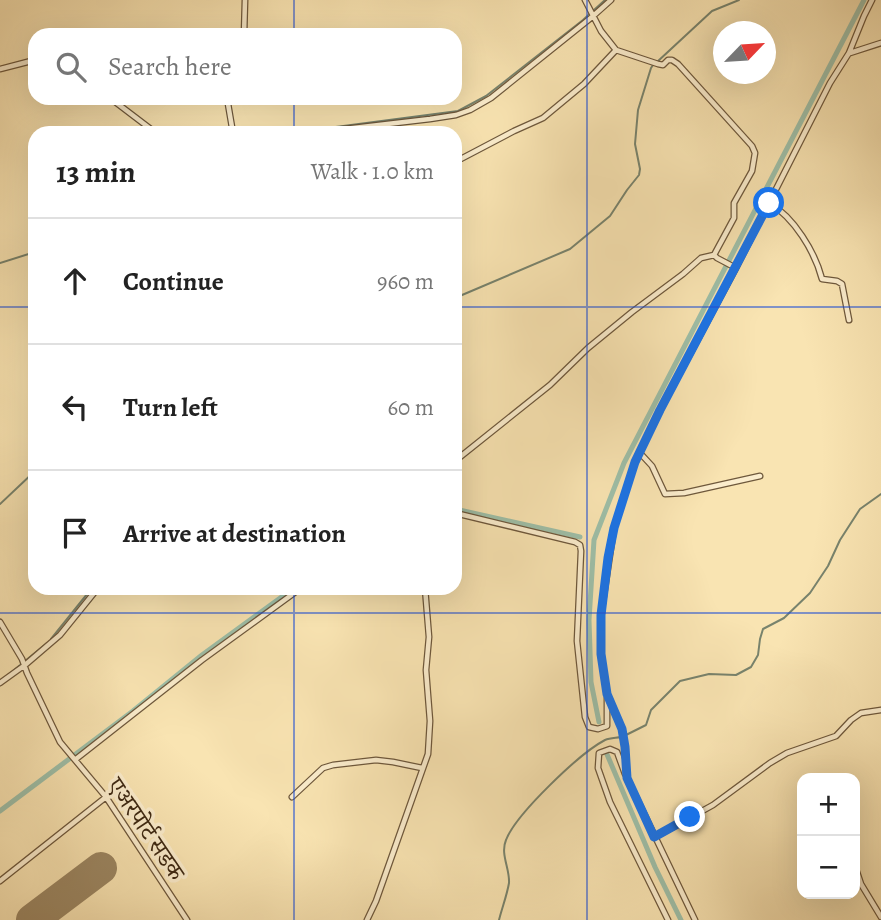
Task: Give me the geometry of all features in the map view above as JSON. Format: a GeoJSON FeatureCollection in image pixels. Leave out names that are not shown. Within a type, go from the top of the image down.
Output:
{"type":"FeatureCollection","features":[{"type":"Feature","properties":{"kind":"street"},"geometry":{"type":"LineString","coordinates":[[244,28],[245,0]]}},
{"type":"Feature","properties":{"kind":"street"},"geometry":{"type":"LineString","coordinates":[[585,0],[601,32],[616,50],[663,65],[668,60],[678,64],[752,146],[755,153],[752,171],[734,203],[734,218],[716,257]]}},
{"type":"Feature","properties":{"kind":"street"},"geometry":{"type":"LineString","coordinates":[[370,126],[456,115],[470,110],[491,98],[611,0]]}},
{"type":"Feature","properties":{"kind":"street"},"geometry":{"type":"LineString","coordinates":[[462,515],[580,545],[577,641],[585,717],[589,727],[598,729],[607,726],[607,694],[601,654],[601,615],[614,528],[640,453],[830,83],[849,53],[872,0]]}},
{"type":"Feature","properties":{"kind":"street"},"geometry":{"type":"LineString","coordinates":[[849,53],[881,43]]}},
{"type":"Feature","properties":{"kind":"street"},"geometry":{"type":"LineString","coordinates":[[462,158],[543,118],[584,83],[616,50]]}},
{"type":"Feature","properties":{"kind":"street"},"geometry":{"type":"LineString","coordinates":[[0,69],[28,62]]}},
{"type":"Feature","properties":{"kind":"street"},"geometry":{"type":"LineString","coordinates":[[119,105],[147,126]]}},
{"type":"Feature","properties":{"kind":"street"},"geometry":{"type":"LineString","coordinates":[[228,105],[232,126]]}},
{"type":"Feature","properties":{"kind":"street"},"geometry":{"type":"LineString","coordinates":[[769,203],[782,210],[794,225],[817,261],[822,279],[842,284],[849,320]]}},
{"type":"Feature","properties":{"kind":"street"},"geometry":{"type":"LineString","coordinates":[[462,455],[550,385],[588,348],[701,258],[716,257],[736,268]]}},
{"type":"Feature","properties":{"kind":"street"},"geometry":{"type":"LineString","coordinates":[[640,453],[652,466],[665,494],[684,493],[760,476]]}},
{"type":"Feature","properties":{"kind":"street"},"geometry":{"type":"LineString","coordinates":[[0,683],[60,635],[93,595]]}},
{"type":"Feature","properties":{"kind":"street"},"geometry":{"type":"LineString","coordinates":[[74,757],[291,595]]}},
{"type":"Feature","properties":{"kind":"street"},"geometry":{"type":"LineString","coordinates":[[367,920],[428,754],[430,721],[426,670],[429,636],[426,595]]}},
{"type":"Feature","properties":{"kind":"street","name":"एअरपोर्ट सडक"},"geometry":{"type":"LineString","coordinates":[[0,622],[24,662],[60,742],[106,797],[187,920]]}},
{"type":"Feature","properties":{"kind":"street"},"geometry":{"type":"LineString","coordinates":[[607,694],[622,729],[627,778]]}},
{"type":"Feature","properties":{"kind":"street"},"geometry":{"type":"LineString","coordinates":[[654,837],[713,805],[787,753],[836,736],[862,713],[881,710]]}},
{"type":"Feature","properties":{"kind":"street"},"geometry":{"type":"LineString","coordinates":[[668,920],[610,802],[598,768],[598,753],[610,749],[617,752],[621,766],[695,920]]}},
{"type":"Feature","properties":{"kind":"street"},"geometry":{"type":"LineString","coordinates":[[292,797],[323,768],[333,765],[372,760],[422,768]]}},
{"type":"Feature","properties":{"kind":"street"},"geometry":{"type":"LineString","coordinates":[[0,881],[106,797]]}},
{"type":"Feature","properties":{"kind":"street"},"geometry":{"type":"LineString","coordinates":[[860,881],[881,917]]}},
{"type":"Feature","properties":{"kind":"waterway"},"geometry":{"type":"LineString","coordinates":[[343,126],[458,111],[486,96],[605,0]]}},
{"type":"Feature","properties":{"kind":"waterway"},"geometry":{"type":"LineString","coordinates":[[657,62],[712,11],[739,0]]}},
{"type":"Feature","properties":{"kind":"waterway"},"geometry":{"type":"LineString","coordinates":[[599,722],[591,682],[589,620],[594,540],[624,463],[864,0]]}},
{"type":"Feature","properties":{"kind":"waterway"},"geometry":{"type":"LineString","coordinates":[[462,295],[570,249],[610,216],[639,175],[635,144],[638,110],[653,65]]}},
{"type":"Feature","properties":{"kind":"waterway"},"geometry":{"type":"LineString","coordinates":[[0,263],[28,254]]}},
{"type":"Feature","properties":{"kind":"waterway"},"geometry":{"type":"LineString","coordinates":[[0,504],[28,478]]}},
{"type":"Feature","properties":{"kind":"waterway"},"geometry":{"type":"LineString","coordinates":[[626,735],[646,725],[651,710],[680,681],[709,674],[736,675],[751,667],[758,655],[763,629],[784,618],[810,593],[860,509],[881,494]]}},
{"type":"Feature","properties":{"kind":"waterway"},"geometry":{"type":"LineString","coordinates":[[462,511],[580,537]]}},
{"type":"Feature","properties":{"kind":"waterway"},"geometry":{"type":"LineString","coordinates":[[51,639],[86,595]]}},
{"type":"Feature","properties":{"kind":"waterway"},"geometry":{"type":"LineString","coordinates":[[0,811],[284,595]]}},
{"type":"Feature","properties":{"kind":"waterway"},"geometry":{"type":"LineString","coordinates":[[8,675],[47,643]]}},
{"type":"Feature","properties":{"kind":"waterway"},"geometry":{"type":"LineString","coordinates":[[499,920],[509,883],[504,845],[512,829],[535,800],[580,757],[605,740],[621,737]]}},
{"type":"Feature","properties":{"kind":"waterway"},"geometry":{"type":"LineString","coordinates":[[606,752],[655,867],[681,920]]}},
{"type":"Feature","properties":{"kind":"runway"},"geometry":{"type":"LineString","coordinates":[[32,920],[101,868]]}},
{"type":"Feature","properties":{"kind":"route"},"geometry":{"type":"LineString","coordinates":[[690,817],[654,837],[627,778],[622,729],[607,694],[601,654],[601,615],[608,558],[614,528],[635,462],[769,203]]}}]}
